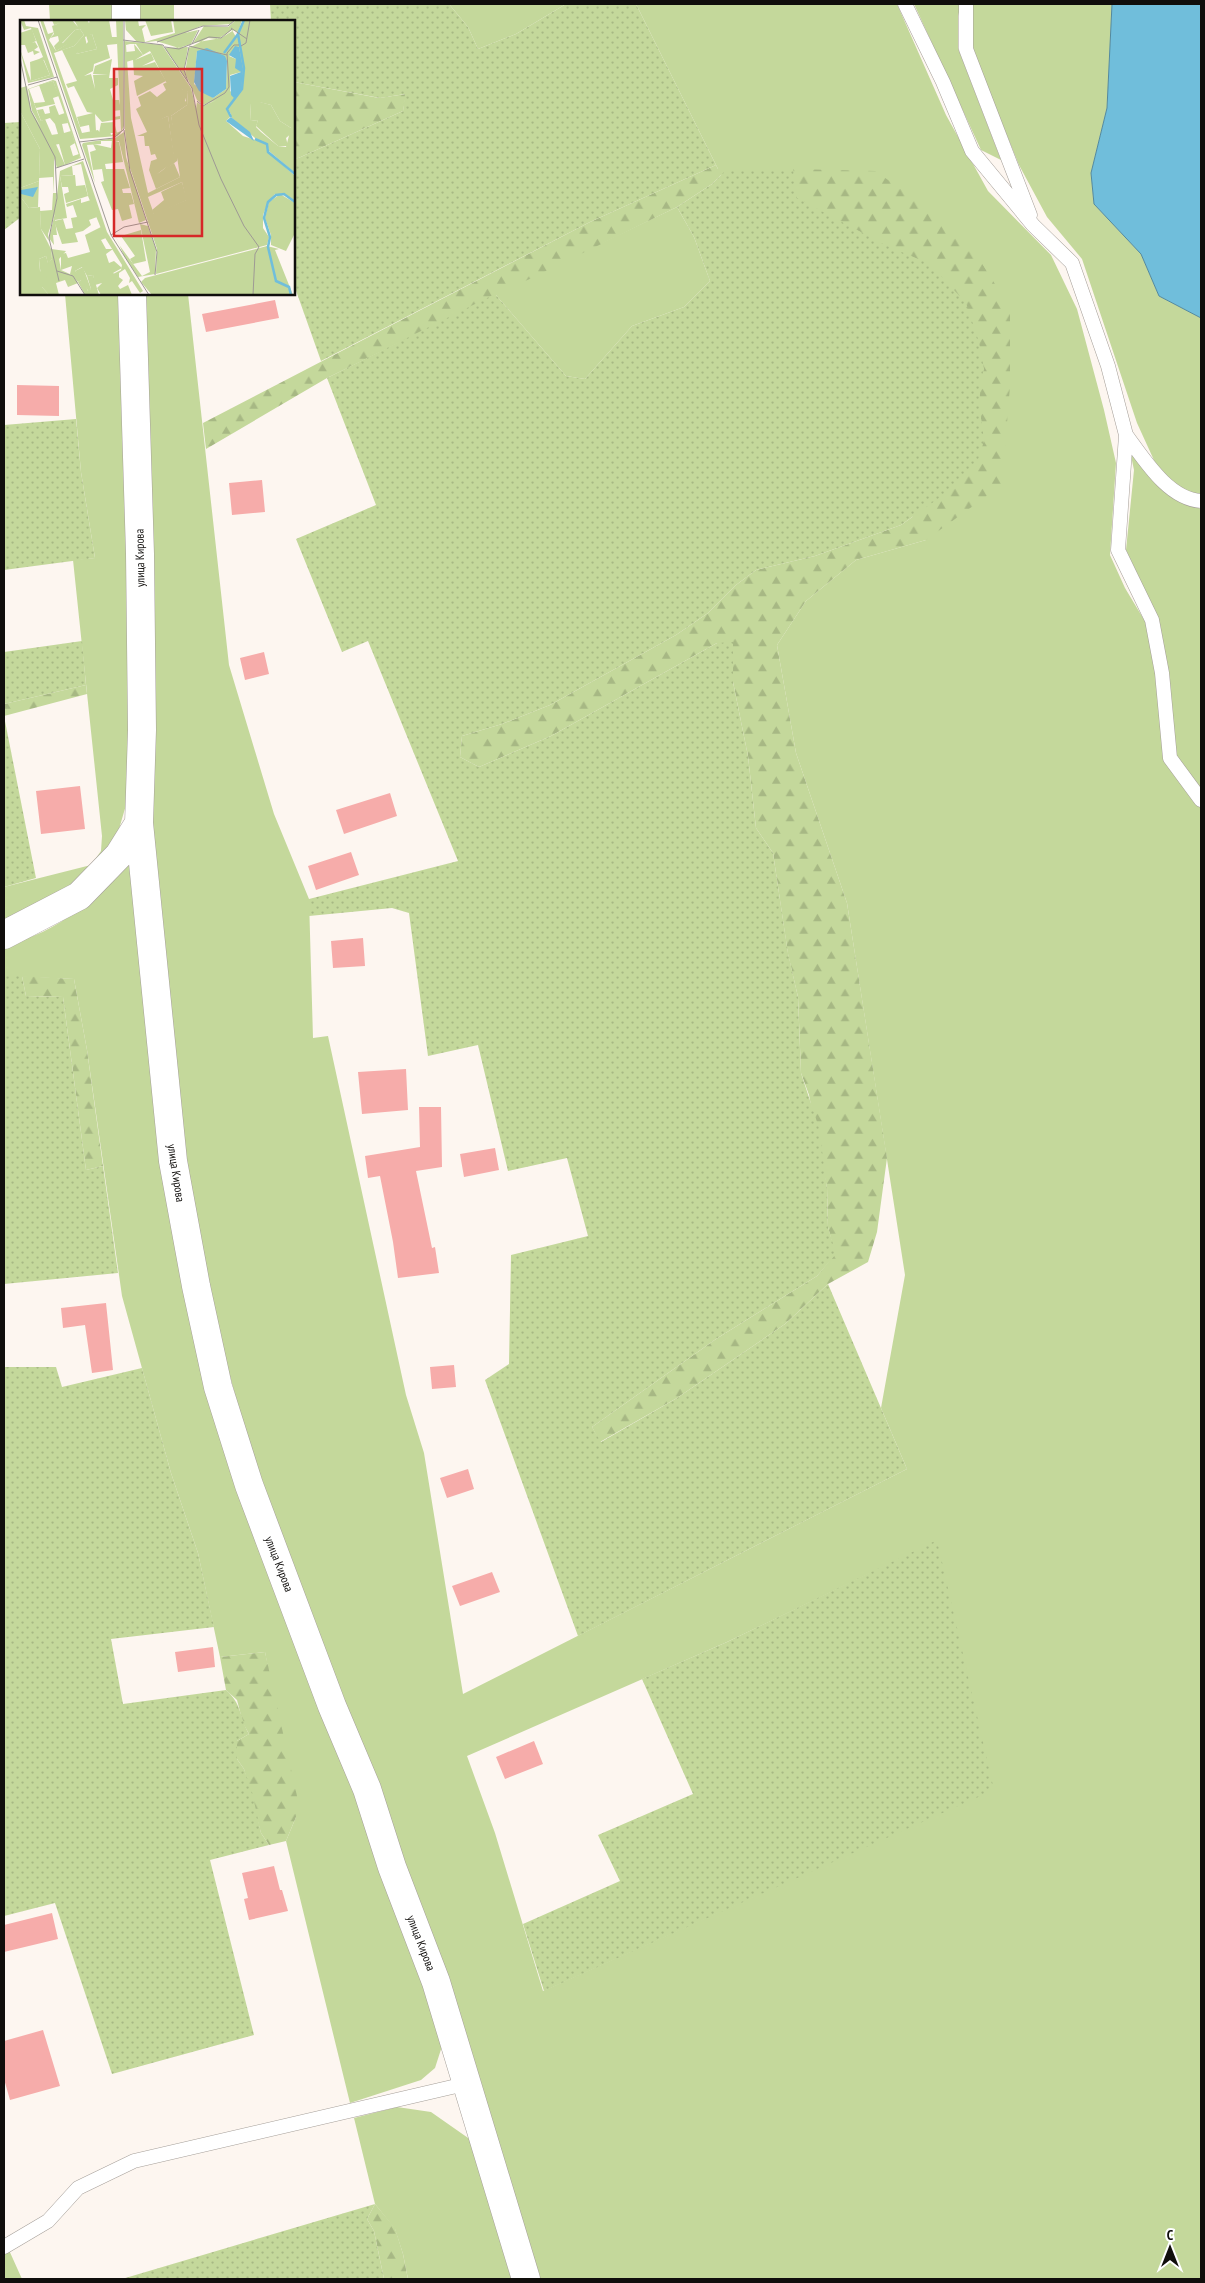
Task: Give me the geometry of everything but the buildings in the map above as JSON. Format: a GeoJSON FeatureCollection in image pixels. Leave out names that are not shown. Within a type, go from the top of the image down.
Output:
{"type":"FeatureCollection","features":[{"type":"Feature","properties":{"kind":"street"},"geometry":{"type":"LineString","coordinates":[[126,4],[126,20]]}},
{"type":"Feature","properties":{"kind":"street","name":"улица Кирова"},"geometry":{"type":"LineString","coordinates":[[132,295],[141,642],[142,730],[139,823],[173,1161],[196,1286],[218,1387],[249,1485],[332,1706],[367,1789],[392,1867],[436,1982],[465,2084],[526,2279]]}},
{"type":"Feature","properties":{"kind":"street"},"geometry":{"type":"LineString","coordinates":[[4,935],[79,896],[119,854],[139,823]]}},
{"type":"Feature","properties":{"kind":"lane"},"geometry":{"type":"LineString","coordinates":[[905,4],[943,82],[972,151],[1033,225],[1072,263],[1108,366],[1126,435],[1118,550],[1152,620],[1162,673],[1170,758],[1201,800]]}},
{"type":"Feature","properties":{"kind":"lane"},"geometry":{"type":"LineString","coordinates":[[966,4],[966,50],[1033,225]]}},
{"type":"Feature","properties":{"kind":"lane"},"geometry":{"type":"LineString","coordinates":[[1126,435],[1158,478],[1180,494],[1194,501],[1201,501]]}},
{"type":"Feature","properties":{"kind":"lane"},"geometry":{"type":"LineString","coordinates":[[4,2247],[48,2221],[78,2188],[134,2161],[465,2084]]}},
{"type":"Feature","properties":{"kind":"green space"},"geometry":{"type":"Polygon","coordinates":[[[49,4],[116,4],[117,20],[50,20],[49,4]]]}},
{"type":"Feature","properties":{"kind":"green space"},"geometry":{"type":"Polygon","coordinates":[[[134,4],[174,4],[174,20],[135,20],[134,4]]]}},
{"type":"Feature","properties":{"kind":"green space"},"geometry":{"type":"Polygon","coordinates":[[[270,4],[449,4],[468,27],[478,49],[516,34],[566,4],[636,4],[716,165],[590,222],[321,361],[295,288],[295,160],[403,111],[405,94],[380,98],[295,82],[295,20],[271,20],[270,4]]]}},
{"type":"Feature","properties":{"kind":"green space"},"geometry":{"type":"Polygon","coordinates":[[[449,4],[566,4],[516,34],[478,49],[468,27],[449,4]]]}},
{"type":"Feature","properties":{"kind":"green space"},"geometry":{"type":"Polygon","coordinates":[[[636,4],[897,4],[946,115],[988,191],[1051,255],[1077,309],[1116,463],[1110,555],[1125,588],[1146,623],[1151,603],[1126,550],[1134,470],[1130,451],[1161,487],[1178,499],[1201,509],[1201,2279],[534,2279],[259,1482],[213,1314],[182,1163],[149,850],[140,295],[188,295],[229,665],[274,814],[309,899],[313,1038],[328,1036],[406,1395],[424,1453],[463,1694],[907,1469],[881,1408],[905,1275],[847,903],[796,753],[777,645],[806,601],[856,560],[926,540],[718,169],[636,4]],[[937,1541],[727,1642],[467,1756],[495,1833],[543,1991],[755,1896],[937,1541]]]}},
{"type":"Feature","properties":{"kind":"green space"},"geometry":{"type":"Polygon","coordinates":[[[914,4],[961,4],[958,16],[958,48],[1001,160],[981,150],[914,4]]]}},
{"type":"Feature","properties":{"kind":"green space"},"geometry":{"type":"Polygon","coordinates":[[[972,4],[1112,4],[1107,108],[1091,173],[1094,204],[1141,254],[1159,296],[1201,318],[1201,495],[1195,495],[1178,486],[1158,469],[1137,423],[1082,259],[1047,217],[1019,165],[974,55],[970,15],[972,4]]]}},
{"type":"Feature","properties":{"kind":"green space"},"geometry":{"type":"Polygon","coordinates":[[[295,82],[379,98],[406,94],[403,111],[295,160],[295,82]]]}},
{"type":"Feature","properties":{"kind":"green space"},"geometry":{"type":"Polygon","coordinates":[[[20,122],[20,218],[4,230],[4,123],[20,122]]]}},
{"type":"Feature","properties":{"kind":"green space"},"geometry":{"type":"Polygon","coordinates":[[[716,165],[718,169],[727,169],[712,184],[677,207],[327,378],[206,449],[203,423],[590,222],[716,165]]]}},
{"type":"Feature","properties":{"kind":"green space"},"geometry":{"type":"Polygon","coordinates":[[[727,169],[793,169],[797,198],[885,245],[930,264],[966,303],[979,342],[984,369],[981,378],[979,404],[984,440],[976,467],[949,491],[901,525],[815,556],[756,570],[736,585],[708,613],[676,635],[550,705],[502,724],[462,736],[460,757],[479,767],[551,736],[717,643],[733,642],[733,682],[748,756],[756,828],[773,853],[788,953],[798,997],[801,1073],[819,1128],[827,1188],[828,1227],[836,1254],[817,1276],[716,1339],[592,1427],[601,1442],[677,1398],[785,1324],[828,1284],[907,1469],[578,1636],[485,1380],[509,1364],[511,1255],[588,1236],[567,1158],[508,1171],[478,1045],[428,1056],[409,913],[392,908],[309,916],[309,899],[458,861],[368,641],[342,652],[296,539],[376,505],[327,378],[495,294],[566,376],[585,379],[632,326],[684,307],[710,281],[694,237],[677,207],[712,184],[727,169]]]}},
{"type":"Feature","properties":{"kind":"green space"},"geometry":{"type":"Polygon","coordinates":[[[793,169],[875,171],[961,230],[1010,308],[1010,386],[1002,485],[926,540],[856,560],[806,601],[777,645],[796,753],[847,903],[887,1158],[877,1232],[868,1262],[828,1284],[785,1324],[677,1398],[600,1442],[592,1427],[716,1339],[817,1276],[835,1254],[828,1227],[827,1188],[809,1095],[801,1073],[798,997],[788,954],[773,853],[756,828],[748,756],[733,682],[733,643],[717,643],[551,736],[479,767],[460,757],[462,736],[502,724],[550,705],[676,635],[708,613],[736,585],[756,570],[815,556],[901,525],[949,491],[976,467],[984,440],[979,404],[981,378],[984,369],[929,264],[885,245],[797,198],[793,169]]]}},
{"type":"Feature","properties":{"kind":"green space"},"geometry":{"type":"Polygon","coordinates":[[[677,207],[694,237],[710,281],[684,307],[632,326],[585,379],[566,376],[495,294],[677,207]]]}},
{"type":"Feature","properties":{"kind":"green space"},"geometry":{"type":"Polygon","coordinates":[[[65,295],[124,295],[133,781],[117,836],[90,881],[4,928],[4,887],[91,865],[101,851],[102,836],[73,560],[95,558],[81,472],[65,295]]]}},
{"type":"Feature","properties":{"kind":"green space"},"geometry":{"type":"Polygon","coordinates":[[[76,419],[81,472],[95,558],[4,570],[4,425],[76,419]]]}},
{"type":"Feature","properties":{"kind":"green space"},"geometry":{"type":"Polygon","coordinates":[[[82,641],[86,685],[4,704],[4,652],[82,641]]]}},
{"type":"Feature","properties":{"kind":"green space"},"geometry":{"type":"Polygon","coordinates":[[[86,685],[87,694],[4,716],[4,704],[86,685]]]}},
{"type":"Feature","properties":{"kind":"green space"},"geometry":{"type":"Polygon","coordinates":[[[4,716],[36,878],[4,887],[4,716]]]}},
{"type":"Feature","properties":{"kind":"green space"},"geometry":{"type":"Polygon","coordinates":[[[138,855],[171,1206],[331,1726],[444,2040],[435,2068],[421,2080],[350,2103],[286,1841],[296,1817],[265,1652],[220,1657],[198,1553],[171,1473],[122,1296],[87,1050],[74,979],[4,976],[4,944],[43,932],[61,922],[108,884],[138,855]]]}},
{"type":"Feature","properties":{"kind":"green space"},"geometry":{"type":"Polygon","coordinates":[[[4,976],[22,976],[26,996],[63,997],[86,1170],[103,1166],[118,1273],[4,1284],[4,976]]]}},
{"type":"Feature","properties":{"kind":"green space"},"geometry":{"type":"Polygon","coordinates":[[[22,976],[74,979],[87,1050],[103,1166],[86,1170],[63,997],[26,996],[22,976]]]}},
{"type":"Feature","properties":{"kind":"green space"},"geometry":{"type":"Polygon","coordinates":[[[4,1367],[56,1367],[62,1387],[142,1368],[171,1473],[198,1553],[214,1627],[111,1639],[123,1704],[226,1690],[238,1705],[249,1734],[237,1741],[237,1759],[244,1769],[252,1792],[261,1833],[269,1845],[210,1860],[254,2035],[112,2074],[55,1903],[4,1916],[4,1367]]]}},
{"type":"Feature","properties":{"kind":"green space"},"geometry":{"type":"Polygon","coordinates":[[[937,1540],[994,1790],[544,1991],[523,1924],[620,1881],[598,1835],[693,1794],[642,1679],[727,1642],[937,1540]]]}},
{"type":"Feature","properties":{"kind":"green space"},"geometry":{"type":"Polygon","coordinates":[[[265,1652],[297,1796],[296,1817],[286,1841],[269,1845],[261,1833],[244,1769],[237,1759],[237,1741],[249,1734],[243,1723],[237,1700],[226,1690],[220,1657],[265,1652]]]}},
{"type":"Feature","properties":{"kind":"green space"},"geometry":{"type":"Polygon","coordinates":[[[397,2107],[431,2112],[471,2140],[518,2279],[408,2279],[395,2229],[375,2204],[354,2118],[397,2107]]]}},
{"type":"Feature","properties":{"kind":"green space"},"geometry":{"type":"Polygon","coordinates":[[[375,2204],[395,2228],[408,2279],[384,2279],[374,2231],[367,2219],[375,2204]]]}},
{"type":"Feature","properties":{"kind":"green space"},"geometry":{"type":"Polygon","coordinates":[[[375,2204],[367,2219],[374,2231],[384,2279],[122,2279],[375,2204]]]}},
{"type":"Feature","properties":{"kind":"green space"},"geometry":{"type":"Polygon","coordinates":[[[4,2239],[22,2279],[4,2279],[4,2239]]]}},
{"type":"Feature","properties":{"kind":"water"},"geometry":{"type":"Polygon","coordinates":[[[1112,4],[1201,4],[1201,318],[1159,296],[1141,254],[1094,204],[1091,173],[1107,108],[1112,4]]]}}]}
